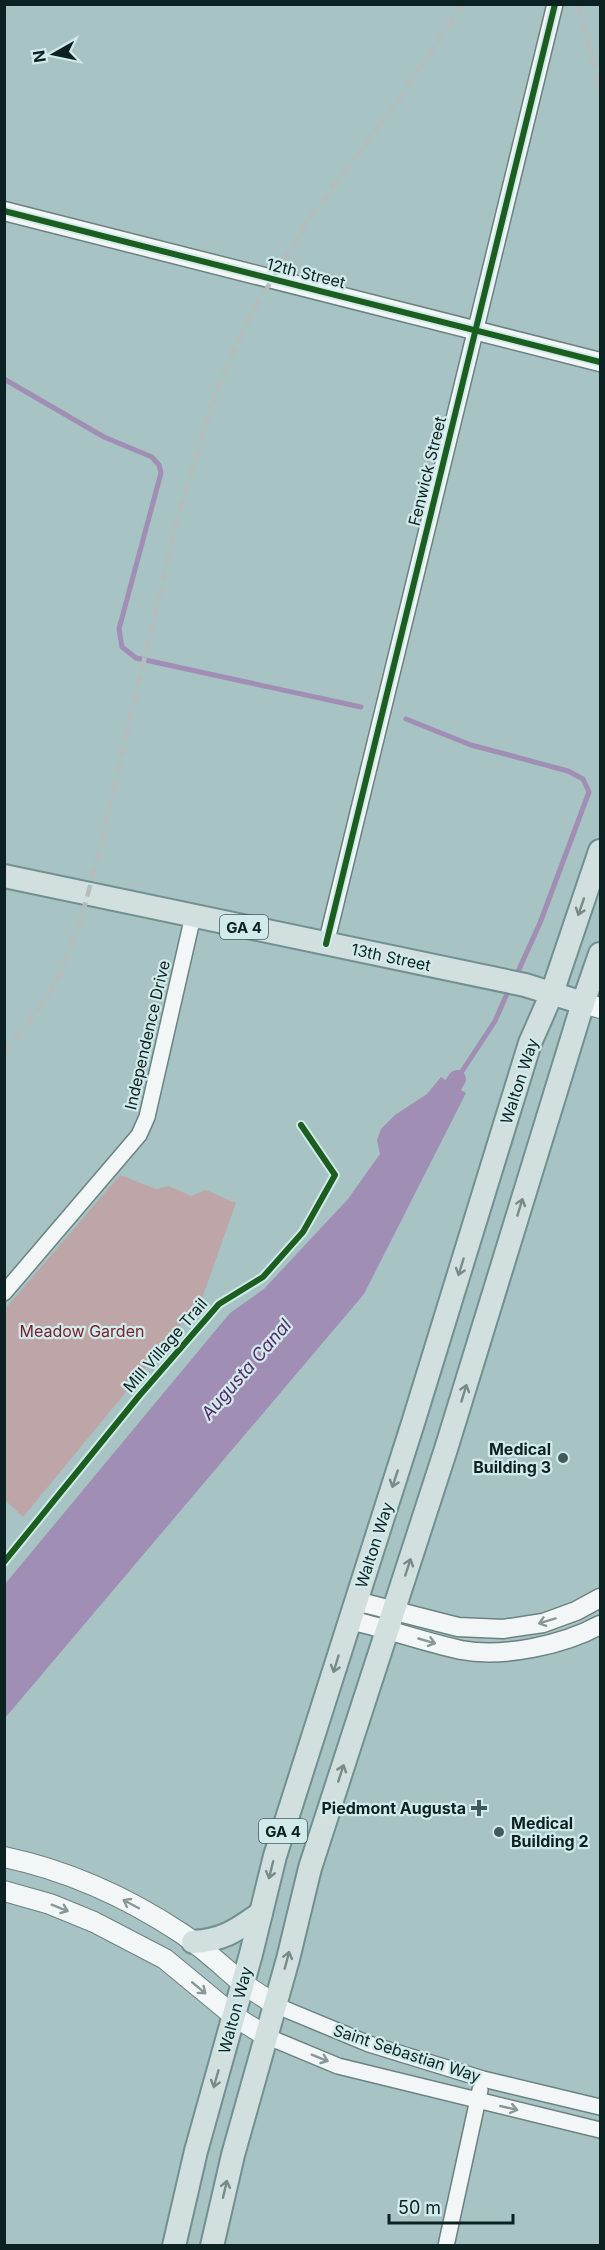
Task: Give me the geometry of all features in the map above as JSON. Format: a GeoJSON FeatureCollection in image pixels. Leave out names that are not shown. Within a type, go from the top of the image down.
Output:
{"type":"FeatureCollection","features":[{"type":"Feature","properties":{"kind":"main road","name":"Walton Way"},"geometry":{"type":"LineString","coordinates":[[174,2246],[196,2151],[243,1983],[275,1856],[530,1043],[552,993],[600,851]]}},
{"type":"Feature","properties":{"kind":"main road","name":"13th Street"},"geometry":{"type":"LineString","coordinates":[[4,876],[484,976],[525,985],[592,1005]]}},
{"type":"Feature","properties":{"kind":"main road"},"geometry":{"type":"LineString","coordinates":[[592,1005],[600,954]]}},
{"type":"Feature","properties":{"kind":"main road","name":"GA 4"},"geometry":{"type":"LineString","coordinates":[[212,2246],[233,2156],[267,2036],[310,1868],[592,1005]]}},
{"type":"Feature","properties":{"kind":"main road","name":"Saint Sebastian Way"},"geometry":{"type":"LineString","coordinates":[[4,1857],[102,1889],[187,1938],[243,1983],[275,2005]]}},
{"type":"Feature","properties":{"kind":"main road","name":"Saint Sebastian Way"},"geometry":{"type":"LineString","coordinates":[[4,1891],[50,1904],[165,1959],[234,2016],[267,2036]]}},
{"type":"Feature","properties":{"kind":"main road"},"geometry":{"type":"LineString","coordinates":[[187,1938],[232,1934],[261,1913]]}},
{"type":"Feature","properties":{"kind":"street","name":"Fenwick Street"},"geometry":{"type":"LineString","coordinates":[[326,944],[555,4]]}},
{"type":"Feature","properties":{"kind":"street","name":"12th Street"},"geometry":{"type":"LineString","coordinates":[[4,212],[600,362]]}},
{"type":"Feature","properties":{"kind":"street","name":"Independence Drive"},"geometry":{"type":"LineString","coordinates":[[4,1293],[139,1135],[147,1117],[193,916]]}},
{"type":"Feature","properties":{"kind":"street"},"geometry":{"type":"LineString","coordinates":[[353,1610],[391,1620],[503,1629],[543,1623],[576,1611],[600,1598]]}},
{"type":"Feature","properties":{"kind":"street"},"geometry":{"type":"LineString","coordinates":[[391,1620],[442,1646],[484,1652],[532,1648],[570,1638],[600,1625]]}},
{"type":"Feature","properties":{"kind":"street","name":"Saint Sebastian Way"},"geometry":{"type":"LineString","coordinates":[[275,2005],[369,2044],[483,2079],[600,2108]]}},
{"type":"Feature","properties":{"kind":"street","name":"Saint Sebastian Way"},"geometry":{"type":"LineString","coordinates":[[267,2036],[338,2066],[600,2130]]}},
{"type":"Feature","properties":{"kind":"street"},"geometry":{"type":"LineString","coordinates":[[446,2246],[483,2079]]}},
{"type":"Feature","properties":{"kind":"green space","name":"Meadow Garden"},"geometry":{"type":"Polygon","coordinates":[[[120,1175],[156,1189],[169,1186],[191,1196],[206,1190],[236,1203],[201,1301],[23,1517],[5,1500],[5,1309],[120,1175]]]}},
{"type":"Feature","properties":{"kind":"water"},"geometry":{"type":"Polygon","coordinates":[[[441,1077],[466,1093],[364,1294],[5,1718],[5,1584],[230,1313],[264,1289],[348,1199],[380,1154],[377,1140],[381,1129],[395,1115],[427,1094],[441,1077]]]}},
{"type":"Feature","properties":{"kind":"waterway"},"geometry":{"type":"LineString","coordinates":[[4,379],[104,437],[152,457],[159,465],[161,473],[119,629],[122,647],[136,658],[361,707]]}},
{"type":"Feature","properties":{"kind":"waterway"},"geometry":{"type":"LineString","coordinates":[[406,719],[471,745],[568,771],[583,779],[589,792],[540,923],[516,976]]}},
{"type":"Feature","properties":{"kind":"waterway"},"geometry":{"type":"LineString","coordinates":[[457,1079],[495,1021],[510,987]]}},
{"type":"Feature","properties":{"kind":"waterway","name":"Augusta Canal"},"geometry":{"type":"LineString","coordinates":[[440,1105],[457,1079]]}},
{"type":"Feature","properties":{"kind":"railway"},"geometry":{"type":"LineString","coordinates":[[4,1054],[43,1003],[58,978],[80,923],[178,516],[211,407],[230,359],[252,313],[309,218],[391,111],[463,4]]}},
{"type":"Feature","properties":{"kind":"railway"},"geometry":{"type":"LineString","coordinates":[[578,4],[600,91]]}},
{"type":"Feature","properties":{"kind":"cycle path"},"geometry":{"type":"LineString","coordinates":[[326,944],[555,4]]}},
{"type":"Feature","properties":{"kind":"cycle path"},"geometry":{"type":"LineString","coordinates":[[4,211],[600,362]]}},
{"type":"Feature","properties":{"kind":"cycle path","name":"Mill Village Trail"},"geometry":{"type":"LineString","coordinates":[[4,1562],[139,1396],[219,1304],[263,1277],[303,1232],[335,1175],[301,1125]]}},
{"type":"Feature","properties":{"kind":"place","name":"Medical Building 3"},"geometry":{"type":"Point","coordinates":[563,1458]}},
{"type":"Feature","properties":{"kind":"place","name":"Piedmont Augusta"},"geometry":{"type":"Point","coordinates":[479,1808]}},
{"type":"Feature","properties":{"kind":"place","name":"Medical Building 2"},"geometry":{"type":"Point","coordinates":[499,1832]}}]}
